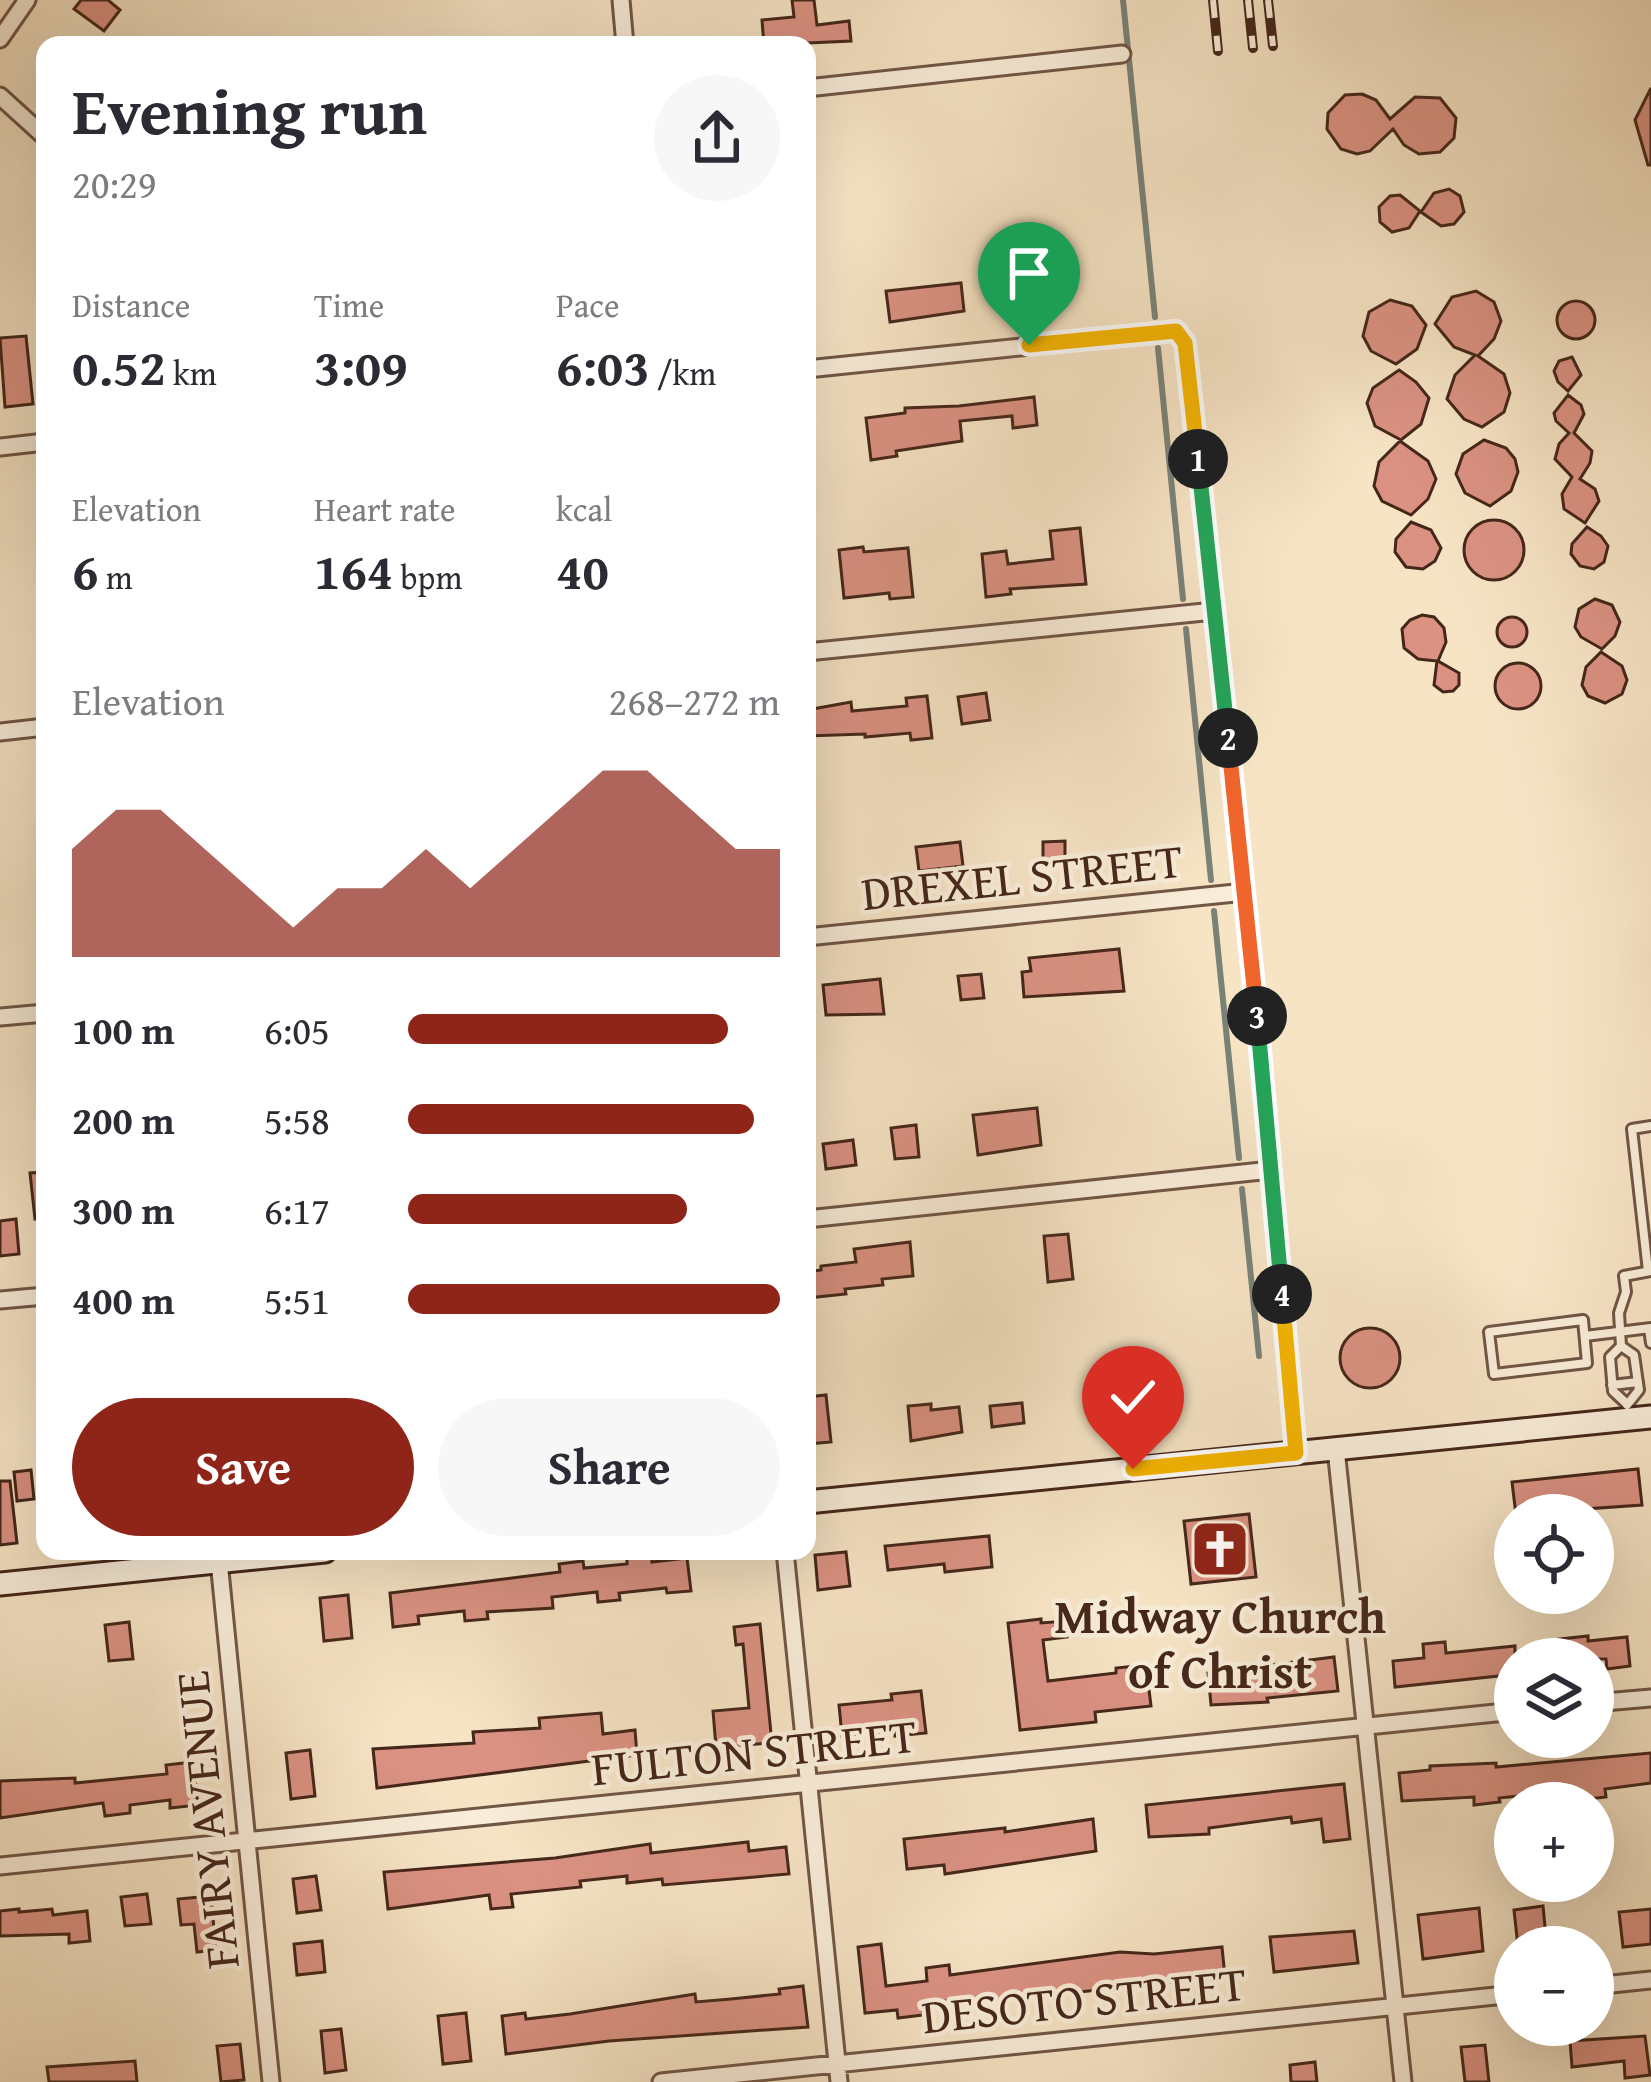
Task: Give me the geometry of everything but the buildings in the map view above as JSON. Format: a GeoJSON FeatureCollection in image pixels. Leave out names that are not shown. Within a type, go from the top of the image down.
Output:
{"type":"FeatureCollection","features":[{"type":"Feature","properties":{"kind":"street"},"geometry":{"type":"LineString","coordinates":[[0,39],[27,0]]}},
{"type":"Feature","properties":{"kind":"street"},"geometry":{"type":"LineString","coordinates":[[621,0],[625,36]]}},
{"type":"Feature","properties":{"kind":"street"},"geometry":{"type":"LineString","coordinates":[[816,87],[1122,54]]}},
{"type":"Feature","properties":{"kind":"street"},"geometry":{"type":"LineString","coordinates":[[0,96],[36,129]]}},
{"type":"Feature","properties":{"kind":"street"},"geometry":{"type":"LineString","coordinates":[[816,368],[1176,331],[1185,343],[1245,892],[1296,1453]]}},
{"type":"Feature","properties":{"kind":"street"},"geometry":{"type":"LineString","coordinates":[[0,447],[36,443]]}},
{"type":"Feature","properties":{"kind":"street"},"geometry":{"type":"LineString","coordinates":[[816,651],[1214,611]]}},
{"type":"Feature","properties":{"kind":"street"},"geometry":{"type":"LineString","coordinates":[[0,732],[36,728]]}},
{"type":"Feature","properties":{"kind":"street","name":"DREXEL STREET"},"geometry":{"type":"LineString","coordinates":[[816,936],[1245,892]]}},
{"type":"Feature","properties":{"kind":"street"},"geometry":{"type":"LineString","coordinates":[[0,1017],[36,1014]]}},
{"type":"Feature","properties":{"kind":"street"},"geometry":{"type":"LineString","coordinates":[[816,1218],[1271,1170]]}},
{"type":"Feature","properties":{"kind":"street"},"geometry":{"type":"LineString","coordinates":[[0,1300],[36,1297]]}},
{"type":"Feature","properties":{"kind":"street"},"geometry":{"type":"LineString","coordinates":[[816,1501],[1336,1449],[1627,1412],[1651,1417]]}},
{"type":"Feature","properties":{"kind":"street"},"geometry":{"type":"LineString","coordinates":[[1336,1449],[1403,2082]]}},
{"type":"Feature","properties":{"kind":"street"},"geometry":{"type":"LineString","coordinates":[[0,1584],[187,1560]]}},
{"type":"Feature","properties":{"kind":"street","name":"FAIRY AVENUE"},"geometry":{"type":"LineString","coordinates":[[218,1560],[272,2082]]}},
{"type":"Feature","properties":{"kind":"street"},"geometry":{"type":"LineString","coordinates":[[786,1560],[838,2082]]}},
{"type":"Feature","properties":{"kind":"street"},"geometry":{"type":"LineString","coordinates":[[1614,1701],[1651,1698]]}},
{"type":"Feature","properties":{"kind":"street","name":"FULTON STREET"},"geometry":{"type":"LineString","coordinates":[[0,1866],[1494,1713]]}},
{"type":"Feature","properties":{"kind":"street"},"geometry":{"type":"LineString","coordinates":[[1614,1984],[1651,1980]]}},
{"type":"Feature","properties":{"kind":"street","name":"DESOTO STREET"},"geometry":{"type":"LineString","coordinates":[[661,2082],[1494,1996]]}},
{"type":"Feature","properties":{"kind":"lane"},"geometry":{"type":"LineString","coordinates":[[1627,1412],[1612,1385],[1610,1357],[1621,1346],[1624,1276],[1650,1271],[1632,1129],[1651,1126]]}},
{"type":"Feature","properties":{"kind":"lane"},"geometry":{"type":"LineString","coordinates":[[1583,1320],[1585,1336],[1588,1364],[1495,1374],[1489,1332],[1583,1320]]}},
{"type":"Feature","properties":{"kind":"lane"},"geometry":{"type":"LineString","coordinates":[[1585,1336],[1650,1328],[1651,1343]]}},
{"type":"Feature","properties":{"kind":"lane"},"geometry":{"type":"LineString","coordinates":[[1621,1346],[1634,1355],[1639,1390],[1627,1412]]}},
{"type":"Feature","properties":{"kind":"lane"},"geometry":{"type":"LineString","coordinates":[[1612,1385],[1638,1382]]}},
{"type":"Feature","properties":{"kind":"waterway"},"geometry":{"type":"LineString","coordinates":[[1123,0],[1155,317]]}},
{"type":"Feature","properties":{"kind":"waterway"},"geometry":{"type":"LineString","coordinates":[[1158,348],[1183,599]]}},
{"type":"Feature","properties":{"kind":"waterway"},"geometry":{"type":"LineString","coordinates":[[1186,629],[1211,880]]}},
{"type":"Feature","properties":{"kind":"waterway"},"geometry":{"type":"LineString","coordinates":[[1214,911],[1239,1158]]}},
{"type":"Feature","properties":{"kind":"waterway"},"geometry":{"type":"LineString","coordinates":[[1242,1189],[1259,1356]]}},
{"type":"Feature","properties":{"kind":"railway"},"geometry":{"type":"LineString","coordinates":[[1213,0],[1218,51]]}},
{"type":"Feature","properties":{"kind":"railway"},"geometry":{"type":"LineString","coordinates":[[1248,0],[1253,48]]}},
{"type":"Feature","properties":{"kind":"railway"},"geometry":{"type":"LineString","coordinates":[[1268,0],[1273,46]]}},
{"type":"Feature","properties":{"kind":"place","name":"Midway Church of Christ"},"geometry":{"type":"Point","coordinates":[1220,1549]}},
{"type":"Feature","properties":{"kind":"route"},"geometry":{"type":"LineString","coordinates":[[1029,345],[1176,331],[1185,343],[1264,1083],[1296,1453],[1133,1469]]}}]}
